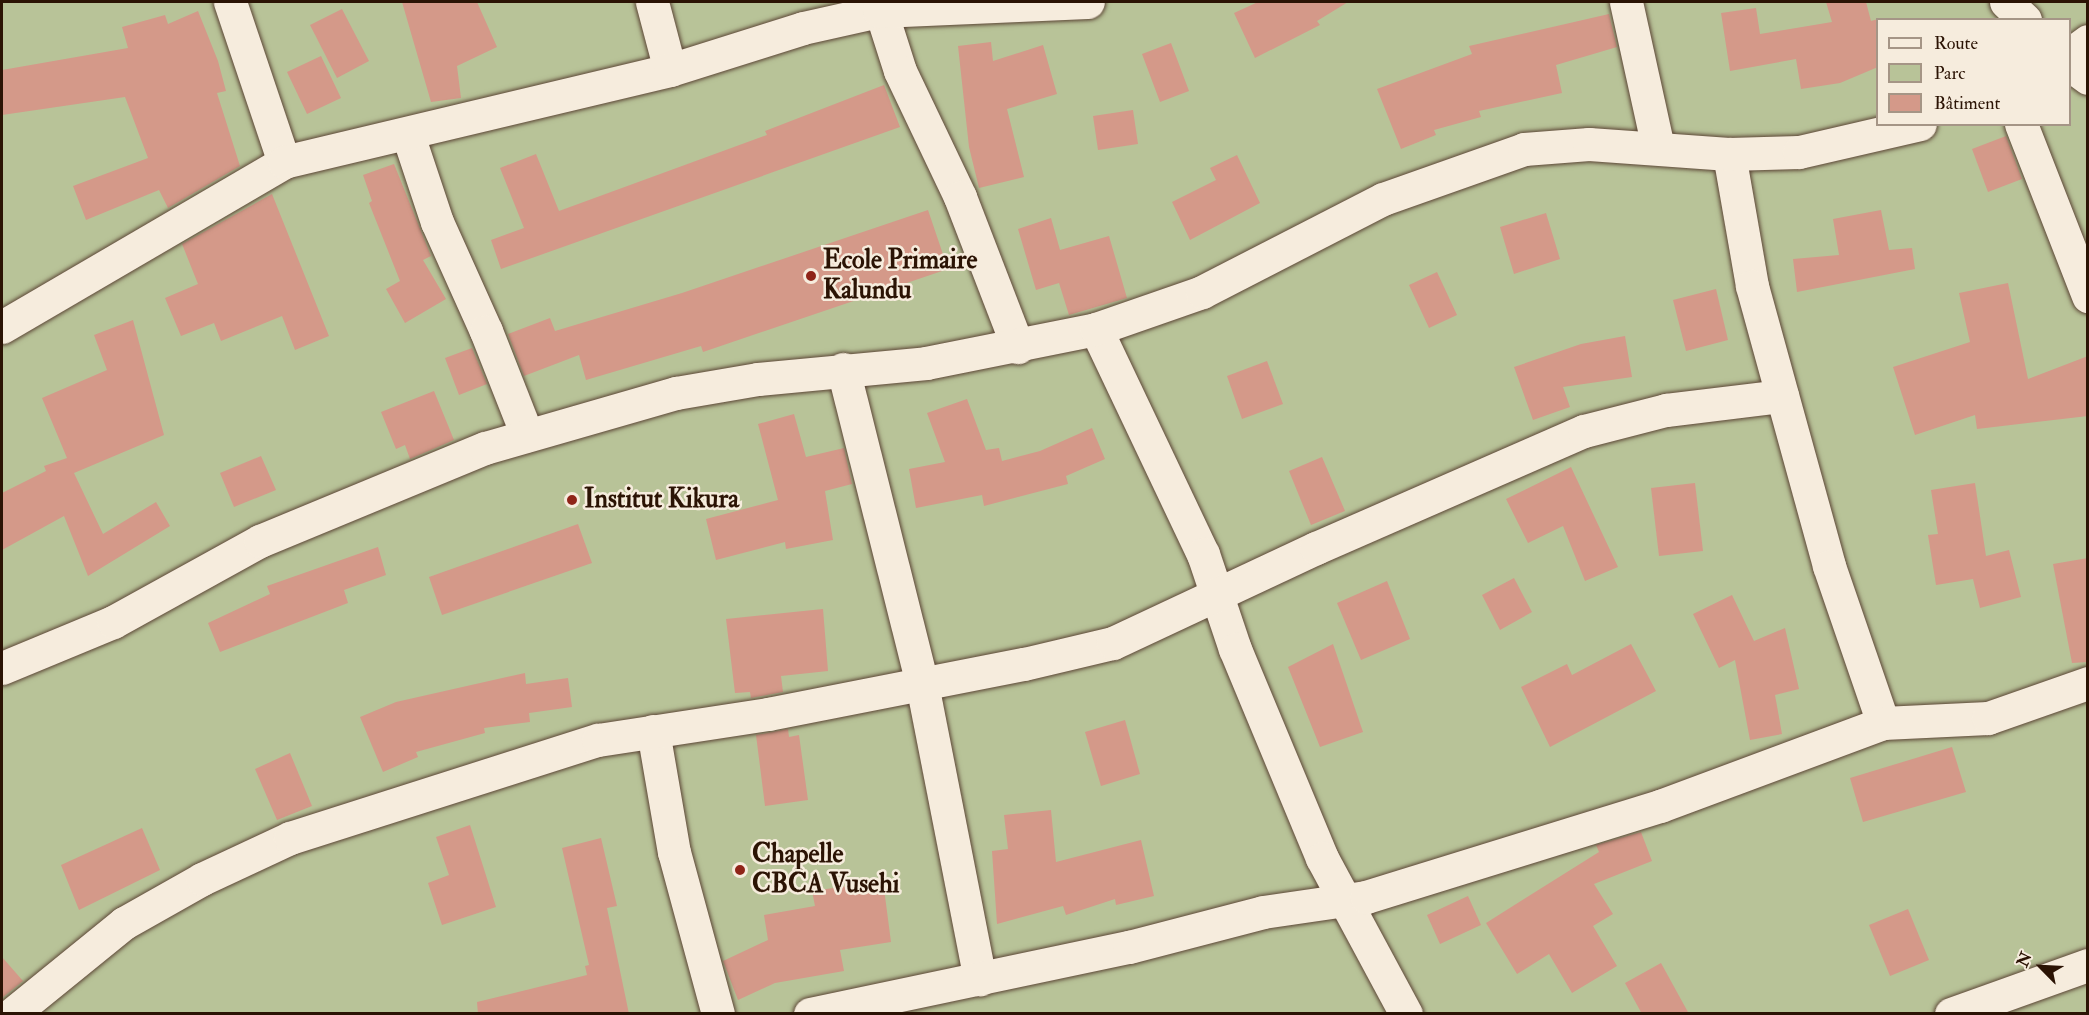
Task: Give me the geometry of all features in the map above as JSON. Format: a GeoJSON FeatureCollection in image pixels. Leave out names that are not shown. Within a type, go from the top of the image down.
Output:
{"type":"FeatureCollection","features":[{"type":"Feature","properties":{"kind":"street"},"geometry":{"type":"LineString","coordinates":[[230,2],[284,162]]}},
{"type":"Feature","properties":{"kind":"street"},"geometry":{"type":"LineString","coordinates":[[652,2],[670,70]]}},
{"type":"Feature","properties":{"kind":"street"},"geometry":{"type":"LineString","coordinates":[[2,327],[284,162],[408,135],[670,70],[878,6],[1088,2]]}},
{"type":"Feature","properties":{"kind":"street"},"geometry":{"type":"LineString","coordinates":[[1626,2],[1658,147]]}},
{"type":"Feature","properties":{"kind":"street"},"geometry":{"type":"LineString","coordinates":[[2006,2],[2023,18]]}},
{"type":"Feature","properties":{"kind":"street"},"geometry":{"type":"LineString","coordinates":[[878,6],[900,71],[960,197],[1018,347]]}},
{"type":"Feature","properties":{"kind":"street"},"geometry":{"type":"LineString","coordinates":[[2071,53],[2088,41]]}},
{"type":"Feature","properties":{"kind":"street"},"geometry":{"type":"LineString","coordinates":[[2071,66],[2088,78]]}},
{"type":"Feature","properties":{"kind":"street"},"geometry":{"type":"LineString","coordinates":[[2,668],[113,622],[260,542],[485,448],[676,393],[843,369],[926,363],[1018,347],[1096,329],[1202,292],[1383,199],[1524,149],[1589,144],[1658,147],[1729,154],[1799,152],[1911,126]]}},
{"type":"Feature","properties":{"kind":"street"},"geometry":{"type":"LineString","coordinates":[[2022,126],[2088,296]]}},
{"type":"Feature","properties":{"kind":"street"},"geometry":{"type":"LineString","coordinates":[[408,135],[437,222],[527,435]]}},
{"type":"Feature","properties":{"kind":"street"},"geometry":{"type":"LineString","coordinates":[[1729,154],[1752,286],[1829,566],[1883,723]]}},
{"type":"Feature","properties":{"kind":"street"},"geometry":{"type":"LineString","coordinates":[[1096,329],[1203,554],[1284,774],[1344,900],[1406,1014]]}},
{"type":"Feature","properties":{"kind":"street"},"geometry":{"type":"LineString","coordinates":[[843,369],[922,684],[980,979]]}},
{"type":"Feature","properties":{"kind":"street"},"geometry":{"type":"LineString","coordinates":[[12,1014],[124,922],[202,879],[290,838],[598,740],[922,684],[1113,643],[1584,431],[1666,410],[1782,396]]}},
{"type":"Feature","properties":{"kind":"street"},"geometry":{"type":"LineString","coordinates":[[810,1014],[1129,947],[1263,912],[1344,900],[1396,888],[1660,806],[1883,723],[1932,724],[1988,718],[2088,683]]}},
{"type":"Feature","properties":{"kind":"street"},"geometry":{"type":"LineString","coordinates":[[653,731],[674,852],[718,1014]]}},
{"type":"Feature","properties":{"kind":"street"},"geometry":{"type":"LineString","coordinates":[[1951,1014],[2088,964]]}},
{"type":"Feature","properties":{"kind":"green space"},"geometry":{"type":"Polygon","coordinates":[[[2,2],[2087,2],[2087,1013],[2,1014],[2,2]]]}},
{"type":"Feature","properties":{"kind":"building"},"geometry":{"type":"Polygon","coordinates":[[[402,2],[477,2],[497,47],[457,66],[461,98],[431,102],[402,2]]]}},
{"type":"Feature","properties":{"kind":"building"},"geometry":{"type":"Polygon","coordinates":[[[1258,2],[1348,2],[1317,21],[1320,25],[1255,58],[1234,13],[1258,2]]]}},
{"type":"Feature","properties":{"kind":"building"},"geometry":{"type":"Polygon","coordinates":[[[1826,2],[1866,2],[1871,21],[1876,20],[1876,68],[1840,83],[1801,89],[1796,59],[1730,71],[1721,13],[1756,8],[1760,34],[1832,22],[1826,2]]]}},
{"type":"Feature","properties":{"kind":"building"},"geometry":{"type":"Polygon","coordinates":[[[342,9],[369,61],[337,78],[310,25],[342,9]]]}},
{"type":"Feature","properties":{"kind":"building"},"geometry":{"type":"Polygon","coordinates":[[[198,11],[218,61],[226,91],[217,93],[240,166],[168,208],[159,190],[86,220],[73,186],[148,158],[125,97],[2,115],[2,70],[128,48],[122,27],[165,15],[168,24],[198,11]]]}},
{"type":"Feature","properties":{"kind":"building"},"geometry":{"type":"Polygon","coordinates":[[[1609,14],[1617,47],[1556,65],[1562,93],[1479,111],[1481,117],[1434,130],[1436,135],[1401,149],[1377,89],[1472,54],[1469,46],[1609,14]]]}},
{"type":"Feature","properties":{"kind":"building"},"geometry":{"type":"Polygon","coordinates":[[[991,42],[993,61],[1043,45],[1057,94],[1007,109],[1024,177],[979,188],[969,147],[958,46],[991,42]]]}},
{"type":"Feature","properties":{"kind":"building"},"geometry":{"type":"Polygon","coordinates":[[[1171,43],[1189,91],[1160,102],[1142,54],[1171,43]]]}},
{"type":"Feature","properties":{"kind":"building"},"geometry":{"type":"Polygon","coordinates":[[[321,56],[341,98],[307,114],[287,72],[321,56]]]}},
{"type":"Feature","properties":{"kind":"building"},"geometry":{"type":"Polygon","coordinates":[[[884,85],[900,127],[501,269],[491,240],[524,228],[500,168],[536,154],[559,211],[767,135],[765,131],[884,85]]]}},
{"type":"Feature","properties":{"kind":"building"},"geometry":{"type":"Polygon","coordinates":[[[1133,110],[1138,144],[1098,150],[1093,116],[1133,110]]]}},
{"type":"Feature","properties":{"kind":"building"},"geometry":{"type":"Polygon","coordinates":[[[2006,136],[2022,179],[1988,192],[1972,149],[2006,136]]]}},
{"type":"Feature","properties":{"kind":"building"},"geometry":{"type":"Polygon","coordinates":[[[1237,155],[1260,203],[1190,240],[1172,202],[1216,180],[1210,168],[1237,155]]]}},
{"type":"Feature","properties":{"kind":"building"},"geometry":{"type":"Polygon","coordinates":[[[394,164],[431,256],[423,260],[446,299],[405,323],[386,289],[400,281],[369,203],[372,201],[363,175],[394,164]]]}},
{"type":"Feature","properties":{"kind":"building"},"geometry":{"type":"Polygon","coordinates":[[[272,194],[329,336],[295,350],[282,316],[221,341],[214,323],[181,336],[165,298],[198,284],[182,244],[272,194]]]}},
{"type":"Feature","properties":{"kind":"building"},"geometry":{"type":"Polygon","coordinates":[[[928,210],[948,269],[703,352],[701,346],[586,380],[579,355],[524,376],[508,334],[550,318],[555,331],[682,293],[928,210]]]}},
{"type":"Feature","properties":{"kind":"building"},"geometry":{"type":"Polygon","coordinates":[[[1881,210],[1889,250],[1912,248],[1915,269],[1797,292],[1793,259],[1839,255],[1833,219],[1881,210]]]}},
{"type":"Feature","properties":{"kind":"building"},"geometry":{"type":"Polygon","coordinates":[[[1546,213],[1560,259],[1514,274],[1500,227],[1546,213]]]}},
{"type":"Feature","properties":{"kind":"building"},"geometry":{"type":"Polygon","coordinates":[[[1051,218],[1060,250],[1109,236],[1127,298],[1069,315],[1059,283],[1036,290],[1018,229],[1051,218]]]}},
{"type":"Feature","properties":{"kind":"building"},"geometry":{"type":"Polygon","coordinates":[[[1437,272],[1457,315],[1429,328],[1409,285],[1437,272]]]}},
{"type":"Feature","properties":{"kind":"building"},"geometry":{"type":"Polygon","coordinates":[[[2008,283],[2028,379],[2088,356],[2088,416],[1977,429],[1975,415],[1915,435],[1893,367],[1970,342],[1959,293],[2008,283]]]}},
{"type":"Feature","properties":{"kind":"building"},"geometry":{"type":"Polygon","coordinates":[[[1716,289],[1728,340],[1686,351],[1673,300],[1716,289]]]}},
{"type":"Feature","properties":{"kind":"building"},"geometry":{"type":"Polygon","coordinates":[[[133,320],[164,435],[74,473],[103,534],[156,502],[170,526],[88,576],[64,516],[2,550],[2,493],[46,471],[44,466],[67,458],[42,398],[107,370],[94,335],[133,320]]]}},
{"type":"Feature","properties":{"kind":"building"},"geometry":{"type":"Polygon","coordinates":[[[1625,336],[1632,377],[1563,387],[1570,407],[1533,420],[1514,367],[1581,344],[1625,336]]]}},
{"type":"Feature","properties":{"kind":"building"},"geometry":{"type":"Polygon","coordinates":[[[472,348],[487,384],[459,395],[445,358],[472,348]]]}},
{"type":"Feature","properties":{"kind":"building"},"geometry":{"type":"Polygon","coordinates":[[[1267,361],[1283,404],[1242,419],[1227,376],[1267,361]]]}},
{"type":"Feature","properties":{"kind":"building"},"geometry":{"type":"Polygon","coordinates":[[[434,391],[454,440],[410,459],[405,445],[396,449],[381,412],[434,391]]]}},
{"type":"Feature","properties":{"kind":"building"},"geometry":{"type":"Polygon","coordinates":[[[967,399],[986,450],[999,448],[1002,461],[1040,451],[1092,428],[1105,459],[1066,476],[1068,484],[984,506],[982,495],[916,508],[909,469],[945,462],[927,413],[967,399]]]}},
{"type":"Feature","properties":{"kind":"building"},"geometry":{"type":"Polygon","coordinates":[[[794,414],[806,457],[844,448],[852,484],[825,491],[833,540],[786,549],[785,542],[716,560],[706,519],[778,500],[758,424],[794,414]]]}},
{"type":"Feature","properties":{"kind":"building"},"geometry":{"type":"Polygon","coordinates":[[[261,456],[276,490],[234,507],[220,473],[261,456]]]}},
{"type":"Feature","properties":{"kind":"building"},"geometry":{"type":"Polygon","coordinates":[[[1322,457],[1345,511],[1311,525],[1289,471],[1322,457]]]}},
{"type":"Feature","properties":{"kind":"building"},"geometry":{"type":"Polygon","coordinates":[[[1571,467],[1618,567],[1585,581],[1563,526],[1528,543],[1506,499],[1571,467]]]}},
{"type":"Feature","properties":{"kind":"building"},"geometry":{"type":"Polygon","coordinates":[[[1695,483],[1703,551],[1659,556],[1651,488],[1695,483]]]}},
{"type":"Feature","properties":{"kind":"building"},"geometry":{"type":"Polygon","coordinates":[[[1975,483],[1986,556],[2009,550],[2021,597],[1980,608],[1973,579],[1936,585],[1928,535],[1938,534],[1931,490],[1975,483]]]}},
{"type":"Feature","properties":{"kind":"building"},"geometry":{"type":"Polygon","coordinates":[[[578,524],[592,563],[442,615],[429,577],[578,524]]]}},
{"type":"Feature","properties":{"kind":"building"},"geometry":{"type":"Polygon","coordinates":[[[378,547],[386,575],[344,590],[348,603],[220,652],[208,623],[270,594],[267,586],[378,547]]]}},
{"type":"Feature","properties":{"kind":"building"},"geometry":{"type":"Polygon","coordinates":[[[2088,558],[2088,662],[2072,663],[2053,564],[2088,558]]]}},
{"type":"Feature","properties":{"kind":"building"},"geometry":{"type":"Polygon","coordinates":[[[1514,578],[1532,612],[1500,630],[1482,595],[1514,578]]]}},
{"type":"Feature","properties":{"kind":"building"},"geometry":{"type":"Polygon","coordinates":[[[1387,581],[1410,639],[1361,660],[1337,603],[1387,581]]]}},
{"type":"Feature","properties":{"kind":"building"},"geometry":{"type":"Polygon","coordinates":[[[1732,595],[1754,641],[1785,628],[1799,689],[1775,695],[1782,734],[1750,740],[1735,660],[1719,668],[1693,614],[1732,595]]]}},
{"type":"Feature","properties":{"kind":"building"},"geometry":{"type":"Polygon","coordinates":[[[823,609],[828,671],[781,676],[783,692],[751,698],[750,692],[735,693],[726,619],[823,609]]]}},
{"type":"Feature","properties":{"kind":"building"},"geometry":{"type":"Polygon","coordinates":[[[1333,644],[1363,732],[1320,747],[1288,667],[1333,644]]]}},
{"type":"Feature","properties":{"kind":"building"},"geometry":{"type":"Polygon","coordinates":[[[1631,644],[1656,691],[1550,747],[1521,687],[1567,664],[1572,675],[1631,644]]]}},
{"type":"Feature","properties":{"kind":"building"},"geometry":{"type":"Polygon","coordinates":[[[525,673],[526,684],[568,678],[572,707],[529,713],[530,722],[484,728],[485,733],[416,752],[418,757],[383,772],[360,717],[396,702],[525,673]]]}},
{"type":"Feature","properties":{"kind":"building"},"geometry":{"type":"Polygon","coordinates":[[[1125,720],[1140,774],[1101,786],[1085,732],[1125,720]]]}},
{"type":"Feature","properties":{"kind":"building"},"geometry":{"type":"Polygon","coordinates":[[[788,729],[789,737],[799,735],[808,800],[765,806],[756,735],[788,729]]]}},
{"type":"Feature","properties":{"kind":"building"},"geometry":{"type":"Polygon","coordinates":[[[1952,747],[1966,792],[1863,822],[1850,778],[1952,747]]]}},
{"type":"Feature","properties":{"kind":"building"},"geometry":{"type":"Polygon","coordinates":[[[290,753],[312,806],[277,820],[255,769],[290,753]]]}},
{"type":"Feature","properties":{"kind":"building"},"geometry":{"type":"Polygon","coordinates":[[[1051,810],[1056,862],[1141,840],[1154,896],[1116,905],[1115,899],[1066,915],[1063,906],[997,924],[992,851],[1008,849],[1004,815],[1051,810]]]}},
{"type":"Feature","properties":{"kind":"building"},"geometry":{"type":"Polygon","coordinates":[[[470,825],[496,907],[442,925],[428,883],[449,875],[436,837],[470,825]]]}},
{"type":"Feature","properties":{"kind":"building"},"geometry":{"type":"Polygon","coordinates":[[[142,828],[160,870],[79,910],[61,865],[142,828]]]}},
{"type":"Feature","properties":{"kind":"building"},"geometry":{"type":"Polygon","coordinates":[[[1641,832],[1652,861],[1594,884],[1613,914],[1593,926],[1617,966],[1572,993],[1549,954],[1517,974],[1486,923],[1599,852],[1596,845],[1641,832]]]}},
{"type":"Feature","properties":{"kind":"building"},"geometry":{"type":"Polygon","coordinates":[[[601,838],[617,906],[607,908],[629,1014],[478,1014],[477,1002],[587,975],[585,966],[589,965],[562,848],[601,838]]]}},
{"type":"Feature","properties":{"kind":"building"},"geometry":{"type":"Polygon","coordinates":[[[883,881],[891,942],[840,950],[844,971],[775,983],[738,1000],[723,961],[768,940],[764,915],[815,906],[812,891],[883,881]]]}},
{"type":"Feature","properties":{"kind":"building"},"geometry":{"type":"Polygon","coordinates":[[[1468,896],[1481,925],[1440,944],[1427,915],[1468,896]]]}},
{"type":"Feature","properties":{"kind":"building"},"geometry":{"type":"Polygon","coordinates":[[[1908,909],[1929,960],[1890,976],[1869,925],[1908,909]]]}},
{"type":"Feature","properties":{"kind":"building"},"geometry":{"type":"Polygon","coordinates":[[[2,957],[23,981],[2,998],[2,957]]]}},
{"type":"Feature","properties":{"kind":"building"},"geometry":{"type":"Polygon","coordinates":[[[1661,963],[1689,1014],[1642,1014],[1625,983],[1661,963]]]}},
{"type":"Feature","properties":{"kind":"place","name":"Ecole Primaire Kalundu"},"geometry":{"type":"Point","coordinates":[811,276]}},
{"type":"Feature","properties":{"kind":"place","name":"Institut Kikura"},"geometry":{"type":"Point","coordinates":[572,500]}},
{"type":"Feature","properties":{"kind":"place","name":"Chapelle CBCA Vusehi"},"geometry":{"type":"Point","coordinates":[740,870]}}]}
